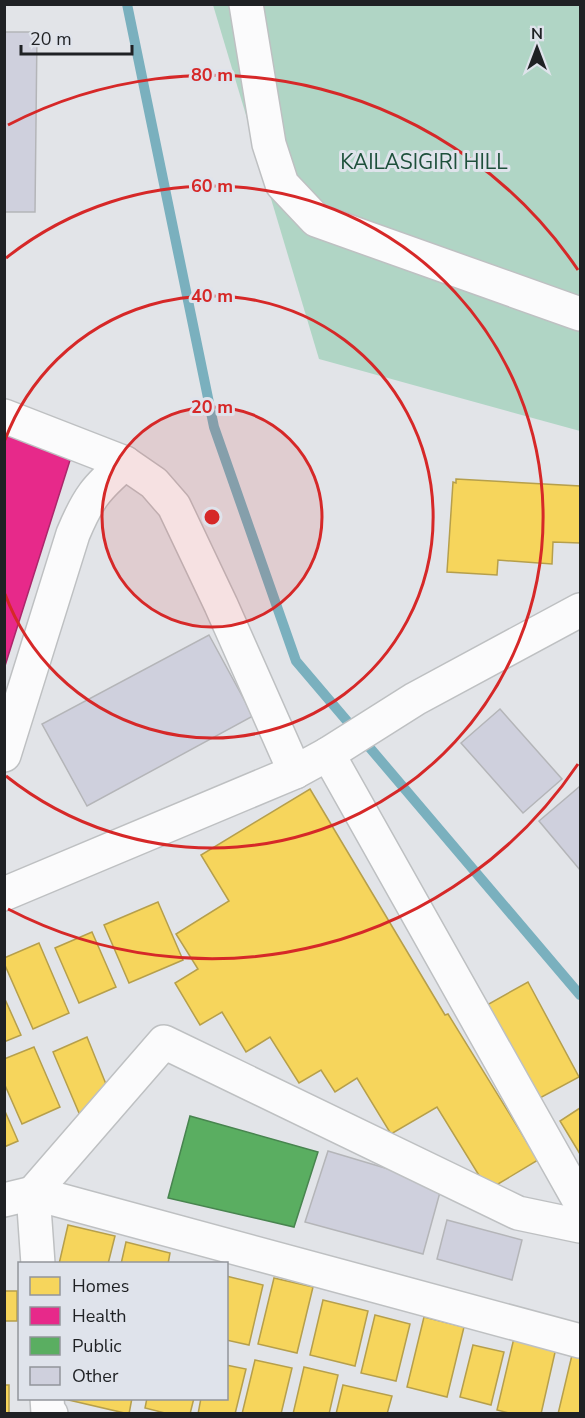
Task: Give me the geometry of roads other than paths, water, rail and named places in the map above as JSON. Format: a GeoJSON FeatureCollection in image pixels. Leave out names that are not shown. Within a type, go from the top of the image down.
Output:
{"type":"FeatureCollection","features":[{"type":"Feature","properties":{"kind":"street"},"geometry":{"type":"LineString","coordinates":[[246,4],[269,144],[282,184],[316,220],[580,314]]}},
{"type":"Feature","properties":{"kind":"street"},"geometry":{"type":"LineString","coordinates":[[4,416],[125,463],[154,483],[174,506],[295,772]]}},
{"type":"Feature","properties":{"kind":"street"},"geometry":{"type":"LineString","coordinates":[[4,755],[73,534],[85,504],[125,463]]}},
{"type":"Feature","properties":{"kind":"street"},"geometry":{"type":"LineString","coordinates":[[4,894],[295,772],[415,699],[580,610]]}},
{"type":"Feature","properties":{"kind":"street"},"geometry":{"type":"LineString","coordinates":[[338,747],[580,1202]]}},
{"type":"Feature","properties":{"kind":"street"},"geometry":{"type":"LineString","coordinates":[[19,1196],[164,1042],[518,1213],[580,1226]]}},
{"type":"Feature","properties":{"kind":"street"},"geometry":{"type":"LineString","coordinates":[[19,1196],[38,1262]]}},
{"type":"Feature","properties":{"kind":"street"},"geometry":{"type":"LineString","coordinates":[[19,1196],[580,1341]]}},
{"type":"Feature","properties":{"kind":"waterway"},"geometry":{"type":"LineString","coordinates":[[127,4],[214,427],[296,661],[580,995]]}},
{"type":"Feature","properties":{"kind":"park label","name":"KAILASIGIRI HILL"},"geometry":{"type":"Point","coordinates":[424,162]}}]}
